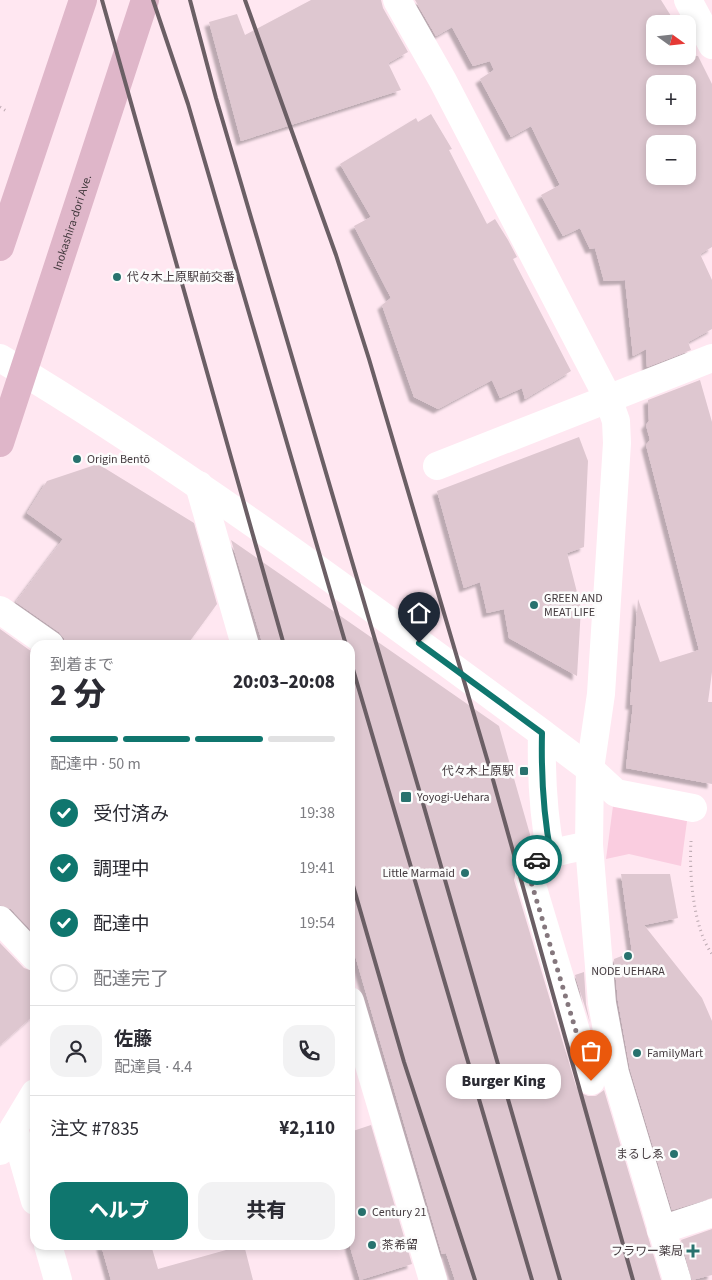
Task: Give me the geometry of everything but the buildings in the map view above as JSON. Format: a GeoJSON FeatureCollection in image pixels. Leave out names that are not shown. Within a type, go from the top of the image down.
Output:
{"type":"FeatureCollection","features":[{"type":"Feature","properties":{"kind":"main road","name":"Inokashira-dori Ave."},"geometry":{"type":"LineString","coordinates":[[0,443],[146,0]]}},
{"type":"Feature","properties":{"kind":"main road"},"geometry":{"type":"LineString","coordinates":[[0,247],[80,3]]}},
{"type":"Feature","properties":{"kind":"street"},"geometry":{"type":"LineString","coordinates":[[398,0],[443,81],[608,398],[616,421],[617,443],[601,694],[590,769],[588,845],[605,1021],[615,1073],[677,1280]]}},
{"type":"Feature","properties":{"kind":"street"},"geometry":{"type":"LineString","coordinates":[[688,0],[712,45]]}},
{"type":"Feature","properties":{"kind":"street"},"geometry":{"type":"LineString","coordinates":[[0,358],[82,408],[198,485],[542,733],[590,769],[616,793],[693,808]]}},
{"type":"Feature","properties":{"kind":"street"},"geometry":{"type":"LineString","coordinates":[[437,466],[712,358]]}},
{"type":"Feature","properties":{"kind":"street"},"geometry":{"type":"LineString","coordinates":[[198,485],[244,640]]}},
{"type":"Feature","properties":{"kind":"street"},"geometry":{"type":"LineString","coordinates":[[0,610],[43,640]]}},
{"type":"Feature","properties":{"kind":"street"},"geometry":{"type":"LineString","coordinates":[[542,733],[541,788],[543,817],[551,855]]}},
{"type":"Feature","properties":{"kind":"street"},"geometry":{"type":"LineString","coordinates":[[588,845],[551,855],[534,863],[529,875],[591,1081]]}},
{"type":"Feature","properties":{"kind":"street"},"geometry":{"type":"LineString","coordinates":[[0,920],[30,952]]}},
{"type":"Feature","properties":{"kind":"street"},"geometry":{"type":"LineString","coordinates":[[355,1020],[427,1279]]}},
{"type":"Feature","properties":{"kind":"street"},"geometry":{"type":"LineString","coordinates":[[30,1101],[7,1139],[30,1190]]}},
{"type":"Feature","properties":{"kind":"street"},"geometry":{"type":"LineString","coordinates":[[661,1230],[712,1213]]}},
{"type":"Feature","properties":{"kind":"street"},"geometry":{"type":"LineString","coordinates":[[49,1250],[58,1280]]}},
{"type":"Feature","properties":{"kind":"path"},"geometry":{"type":"LineString","coordinates":[[0,107],[10,113]]}},
{"type":"Feature","properties":{"kind":"path"},"geometry":{"type":"LineString","coordinates":[[693,808],[690,860],[694,903],[706,947],[712,954]]}},
{"type":"Feature","properties":{"kind":"shaded area"},"geometry":{"type":"Polygon","coordinates":[[[628,803],[687,821],[681,866],[629,854],[606,859],[613,806],[628,803]]]}},
{"type":"Feature","properties":{"kind":"railway"},"geometry":{"type":"LineString","coordinates":[[102,0],[283,640]]}},
{"type":"Feature","properties":{"kind":"railway"},"geometry":{"type":"LineString","coordinates":[[153,0],[188,104],[345,640]]}},
{"type":"Feature","properties":{"kind":"railway"},"geometry":{"type":"LineString","coordinates":[[190,0],[216,98],[420,793],[560,1280]]}},
{"type":"Feature","properties":{"kind":"railway"},"geometry":{"type":"LineString","coordinates":[[245,0],[336,255],[369,359],[490,769],[633,1280]]}},
{"type":"Feature","properties":{"kind":"railway"},"geometry":{"type":"LineString","coordinates":[[355,676],[532,1280]]}},
{"type":"Feature","properties":{"kind":"railway"},"geometry":{"type":"LineString","coordinates":[[355,892],[404,1062],[475,1280]]}},
{"type":"Feature","properties":{"kind":"way so far"},"geometry":{"type":"LineString","coordinates":[[537,860],[530,868],[529,875],[591,1081]]}},
{"type":"Feature","properties":{"kind":"place","name":"代々木上原駅前交番"},"geometry":{"type":"Point","coordinates":[117,277]}},
{"type":"Feature","properties":{"kind":"place","name":"Origin Bentō"},"geometry":{"type":"Point","coordinates":[77,459]}},
{"type":"Feature","properties":{"kind":"place","name":"GREEN AND MEAT LIFE"},"geometry":{"type":"Point","coordinates":[534,605]}},
{"type":"Feature","properties":{"kind":"place","name":"代々木上原駅"},"geometry":{"type":"Point","coordinates":[524,771]}},
{"type":"Feature","properties":{"kind":"place","name":"Yoyogi-Uehara"},"geometry":{"type":"Point","coordinates":[406,797]}},
{"type":"Feature","properties":{"kind":"place","name":"Little Marmaid"},"geometry":{"type":"Point","coordinates":[465,873]}},
{"type":"Feature","properties":{"kind":"place","name":"NODE UEHARA"},"geometry":{"type":"Point","coordinates":[628,956]}},
{"type":"Feature","properties":{"kind":"place","name":"FamilyMart"},"geometry":{"type":"Point","coordinates":[637,1053]}},
{"type":"Feature","properties":{"kind":"place","name":"Burger King"},"geometry":{"type":"Point","coordinates":[591,1081]}},
{"type":"Feature","properties":{"kind":"place","name":"まるしゑ"},"geometry":{"type":"Point","coordinates":[674,1154]}},
{"type":"Feature","properties":{"kind":"place","name":"Century 21"},"geometry":{"type":"Point","coordinates":[362,1212]}},
{"type":"Feature","properties":{"kind":"place","name":"茶希留"},"geometry":{"type":"Point","coordinates":[372,1245]}},
{"type":"Feature","properties":{"kind":"place","name":"フラワー薬局"},"geometry":{"type":"Point","coordinates":[693,1251]}},
{"type":"Feature","properties":{"kind":"route"},"geometry":{"type":"LineString","coordinates":[[419,643],[542,733],[541,788],[543,817],[551,855],[537,860]]}}]}
